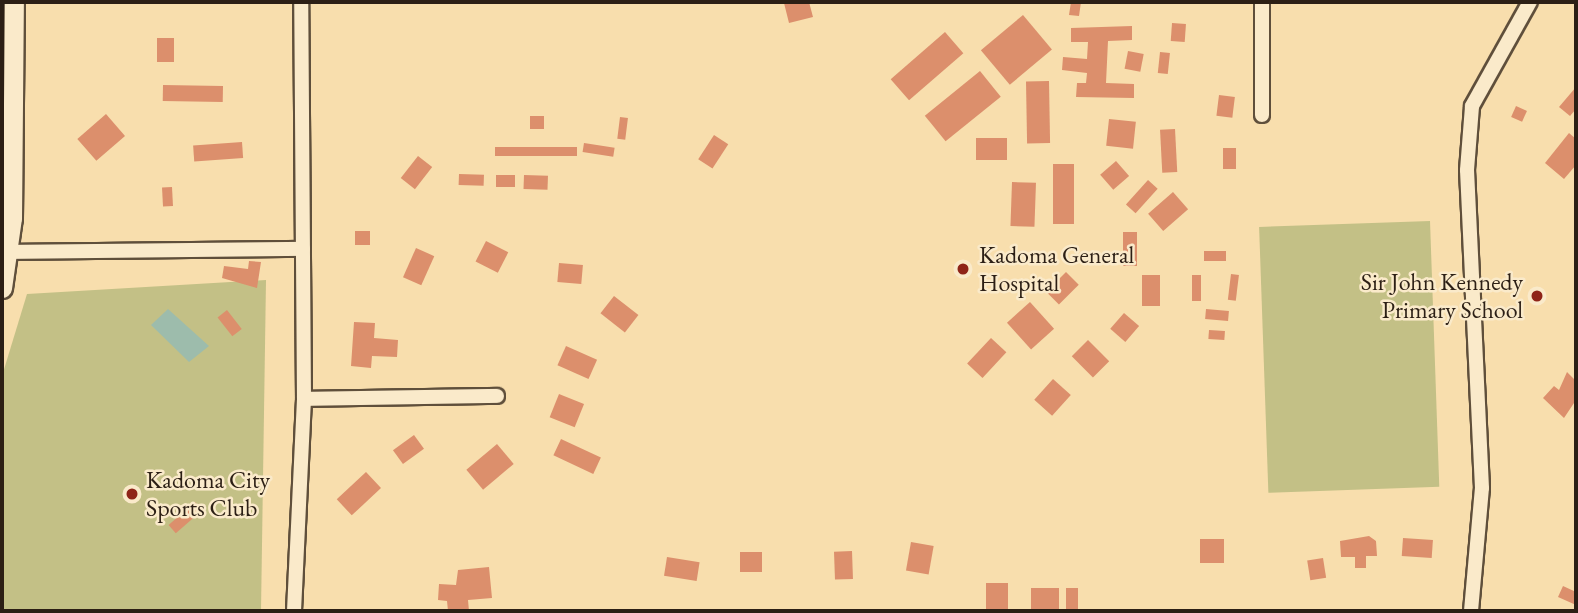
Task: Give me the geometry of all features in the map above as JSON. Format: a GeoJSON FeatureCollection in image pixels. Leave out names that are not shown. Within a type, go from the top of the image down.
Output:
{"type":"FeatureCollection","features":[{"type":"Feature","properties":{"kind":"street"},"geometry":{"type":"LineString","coordinates":[[3,279],[8,252],[8,38],[13,2]]}},
{"type":"Feature","properties":{"kind":"street"},"geometry":{"type":"LineString","coordinates":[[294,611],[304,399],[301,2]]}},
{"type":"Feature","properties":{"kind":"street"},"geometry":{"type":"LineString","coordinates":[[1262,2],[1262,115]]}},
{"type":"Feature","properties":{"kind":"street"},"geometry":{"type":"LineString","coordinates":[[1471,611],[1482,488],[1466,170],[1472,106],[1530,2]]}},
{"type":"Feature","properties":{"kind":"street"},"geometry":{"type":"LineString","coordinates":[[8,252],[303,249]]}},
{"type":"Feature","properties":{"kind":"street"},"geometry":{"type":"LineString","coordinates":[[304,399],[497,396]]}},
{"type":"Feature","properties":{"kind":"shaded area"},"geometry":{"type":"Polygon","coordinates":[[[1430,221],[1439,487],[1268,493],[1259,227],[1430,221]]]}},
{"type":"Feature","properties":{"kind":"shaded area","name":"Kadoma City Sports Club"},"geometry":{"type":"Polygon","coordinates":[[[266,280],[261,611],[2,611],[2,376],[27,294],[266,280]]]}},
{"type":"Feature","properties":{"kind":"shaded area"},"geometry":{"type":"Polygon","coordinates":[[[168,309],[209,346],[189,362],[151,325],[168,309]]]}},
{"type":"Feature","properties":{"kind":"building"},"geometry":{"type":"Polygon","coordinates":[[[809,2],[813,17],[789,23],[784,3],[809,2]]]}},
{"type":"Feature","properties":{"kind":"building"},"geometry":{"type":"Polygon","coordinates":[[[1071,2],[1081,2],[1079,16],[1069,15],[1071,2]]]}},
{"type":"Feature","properties":{"kind":"building"},"geometry":{"type":"Polygon","coordinates":[[[1023,15],[1052,49],[1010,85],[981,50],[1023,15]]]}},
{"type":"Feature","properties":{"kind":"building"},"geometry":{"type":"Polygon","coordinates":[[[1172,23],[1186,24],[1185,42],[1171,41],[1172,23]]]}},
{"type":"Feature","properties":{"kind":"building"},"geometry":{"type":"Polygon","coordinates":[[[1132,26],[1132,40],[1108,41],[1106,83],[1134,84],[1134,98],[1076,97],[1077,83],[1086,83],[1087,73],[1062,70],[1063,57],[1087,59],[1088,42],[1071,42],[1071,28],[1132,26]]]}},
{"type":"Feature","properties":{"kind":"building"},"geometry":{"type":"Polygon","coordinates":[[[945,32],[963,53],[909,100],[891,79],[945,32]]]}},
{"type":"Feature","properties":{"kind":"building"},"geometry":{"type":"Polygon","coordinates":[[[157,38],[174,38],[174,62],[157,62],[157,38]]]}},
{"type":"Feature","properties":{"kind":"building"},"geometry":{"type":"Polygon","coordinates":[[[1128,51],[1144,54],[1140,72],[1125,69],[1128,51]]]}},
{"type":"Feature","properties":{"kind":"building"},"geometry":{"type":"Polygon","coordinates":[[[1160,52],[1170,53],[1168,74],[1158,73],[1160,52]]]}},
{"type":"Feature","properties":{"kind":"building"},"geometry":{"type":"Polygon","coordinates":[[[980,71],[1001,97],[946,141],[925,116],[980,71]]]}},
{"type":"Feature","properties":{"kind":"building"},"geometry":{"type":"Polygon","coordinates":[[[1026,81],[1049,81],[1050,143],[1027,143],[1026,81]]]}},
{"type":"Feature","properties":{"kind":"building"},"geometry":{"type":"Polygon","coordinates":[[[163,85],[223,86],[223,102],[163,101],[163,85]]]}},
{"type":"Feature","properties":{"kind":"building"},"geometry":{"type":"Polygon","coordinates":[[[1576,87],[1576,109],[1570,116],[1559,107],[1576,87]]]}},
{"type":"Feature","properties":{"kind":"building"},"geometry":{"type":"Polygon","coordinates":[[[1219,95],[1235,97],[1232,118],[1216,116],[1219,95]]]}},
{"type":"Feature","properties":{"kind":"building"},"geometry":{"type":"Polygon","coordinates":[[[1516,106],[1527,111],[1522,122],[1511,117],[1516,106]]]}},
{"type":"Feature","properties":{"kind":"building"},"geometry":{"type":"Polygon","coordinates":[[[106,114],[125,136],[96,161],[77,139],[106,114]]]}},
{"type":"Feature","properties":{"kind":"building"},"geometry":{"type":"Polygon","coordinates":[[[530,116],[544,116],[544,129],[530,129],[530,116]]]}},
{"type":"Feature","properties":{"kind":"building"},"geometry":{"type":"Polygon","coordinates":[[[620,117],[628,118],[625,140],[617,139],[620,117]]]}},
{"type":"Feature","properties":{"kind":"building"},"geometry":{"type":"Polygon","coordinates":[[[1109,119],[1136,122],[1133,149],[1106,146],[1109,119]]]}},
{"type":"Feature","properties":{"kind":"building"},"geometry":{"type":"Polygon","coordinates":[[[1175,129],[1177,172],[1162,173],[1160,130],[1175,129]]]}},
{"type":"Feature","properties":{"kind":"building"},"geometry":{"type":"Polygon","coordinates":[[[1569,133],[1576,139],[1576,165],[1564,179],[1545,163],[1569,133]]]}},
{"type":"Feature","properties":{"kind":"building"},"geometry":{"type":"Polygon","coordinates":[[[714,135],[728,144],[712,169],[698,159],[714,135]]]}},
{"type":"Feature","properties":{"kind":"building"},"geometry":{"type":"Polygon","coordinates":[[[976,138],[1007,138],[1007,160],[976,160],[976,138]]]}},
{"type":"Feature","properties":{"kind":"building"},"geometry":{"type":"Polygon","coordinates":[[[242,142],[243,158],[194,161],[193,145],[242,142]]]}},
{"type":"Feature","properties":{"kind":"building"},"geometry":{"type":"Polygon","coordinates":[[[584,143],[615,148],[613,157],[583,152],[584,143]]]}},
{"type":"Feature","properties":{"kind":"building"},"geometry":{"type":"Polygon","coordinates":[[[495,147],[577,147],[577,156],[495,156],[495,147]]]}},
{"type":"Feature","properties":{"kind":"building"},"geometry":{"type":"Polygon","coordinates":[[[1223,148],[1236,148],[1236,169],[1223,169],[1223,148]]]}},
{"type":"Feature","properties":{"kind":"building"},"geometry":{"type":"Polygon","coordinates":[[[418,156],[432,167],[415,189],[401,178],[418,156]]]}},
{"type":"Feature","properties":{"kind":"building"},"geometry":{"type":"Polygon","coordinates":[[[1116,161],[1129,176],[1113,190],[1100,175],[1116,161]]]}},
{"type":"Feature","properties":{"kind":"building"},"geometry":{"type":"Polygon","coordinates":[[[1053,164],[1074,164],[1074,224],[1053,224],[1053,164]]]}},
{"type":"Feature","properties":{"kind":"building"},"geometry":{"type":"Polygon","coordinates":[[[459,174],[484,175],[484,186],[459,185],[459,174]]]}},
{"type":"Feature","properties":{"kind":"building"},"geometry":{"type":"Polygon","coordinates":[[[496,175],[515,175],[515,187],[496,187],[496,175]]]}},
{"type":"Feature","properties":{"kind":"building"},"geometry":{"type":"Polygon","coordinates":[[[524,175],[548,176],[547,190],[524,189],[524,175]]]}},
{"type":"Feature","properties":{"kind":"building"},"geometry":{"type":"Polygon","coordinates":[[[1148,180],[1158,189],[1136,213],[1126,205],[1148,180]]]}},
{"type":"Feature","properties":{"kind":"building"},"geometry":{"type":"Polygon","coordinates":[[[1012,182],[1036,183],[1034,227],[1010,226],[1012,182]]]}},
{"type":"Feature","properties":{"kind":"building"},"geometry":{"type":"Polygon","coordinates":[[[172,187],[173,206],[163,206],[162,188],[172,187]]]}},
{"type":"Feature","properties":{"kind":"building"},"geometry":{"type":"Polygon","coordinates":[[[1173,192],[1188,209],[1163,231],[1148,214],[1173,192]]]}},
{"type":"Feature","properties":{"kind":"building"},"geometry":{"type":"Polygon","coordinates":[[[355,231],[370,231],[370,245],[355,245],[355,231]]]}},
{"type":"Feature","properties":{"kind":"building"},"geometry":{"type":"Polygon","coordinates":[[[1123,232],[1137,232],[1137,266],[1123,266],[1123,232]]]}},
{"type":"Feature","properties":{"kind":"building"},"geometry":{"type":"Polygon","coordinates":[[[486,241],[508,252],[498,273],[476,261],[486,241]]]}},
{"type":"Feature","properties":{"kind":"building"},"geometry":{"type":"Polygon","coordinates":[[[416,248],[434,256],[421,285],[403,277],[416,248]]]}},
{"type":"Feature","properties":{"kind":"building"},"geometry":{"type":"Polygon","coordinates":[[[1204,251],[1226,251],[1226,261],[1204,261],[1204,251]]]}},
{"type":"Feature","properties":{"kind":"building"},"geometry":{"type":"Polygon","coordinates":[[[249,261],[261,262],[257,288],[222,278],[224,266],[248,269],[249,261]]]}},
{"type":"Feature","properties":{"kind":"building"},"geometry":{"type":"Polygon","coordinates":[[[559,263],[583,265],[581,284],[557,282],[559,263]]]}},
{"type":"Feature","properties":{"kind":"building"},"geometry":{"type":"Polygon","coordinates":[[[1066,272],[1079,285],[1059,305],[1046,292],[1066,272]]]}},
{"type":"Feature","properties":{"kind":"building"},"geometry":{"type":"Polygon","coordinates":[[[1231,274],[1239,275],[1236,301],[1228,300],[1231,274]]]}},
{"type":"Feature","properties":{"kind":"building"},"geometry":{"type":"Polygon","coordinates":[[[1142,275],[1160,275],[1160,306],[1142,306],[1142,275]]]}},
{"type":"Feature","properties":{"kind":"building"},"geometry":{"type":"Polygon","coordinates":[[[1192,275],[1201,275],[1201,301],[1192,301],[1192,275]]]}},
{"type":"Feature","properties":{"kind":"building"},"geometry":{"type":"Polygon","coordinates":[[[614,296],[638,315],[625,332],[600,313],[614,296]]]}},
{"type":"Feature","properties":{"kind":"building"},"geometry":{"type":"Polygon","coordinates":[[[1030,302],[1054,329],[1031,349],[1007,323],[1030,302]]]}},
{"type":"Feature","properties":{"kind":"building"},"geometry":{"type":"Polygon","coordinates":[[[1206,309],[1229,311],[1228,321],[1205,319],[1206,309]]]}},
{"type":"Feature","properties":{"kind":"building"},"geometry":{"type":"Polygon","coordinates":[[[227,310],[242,329],[232,336],[218,317],[227,310]]]}},
{"type":"Feature","properties":{"kind":"building"},"geometry":{"type":"Polygon","coordinates":[[[1124,313],[1139,326],[1125,342],[1110,329],[1124,313]]]}},
{"type":"Feature","properties":{"kind":"building"},"geometry":{"type":"Polygon","coordinates":[[[354,322],[375,323],[374,338],[398,340],[397,357],[372,356],[371,368],[351,366],[354,322]]]}},
{"type":"Feature","properties":{"kind":"building"},"geometry":{"type":"Polygon","coordinates":[[[1209,330],[1225,331],[1224,340],[1208,339],[1209,330]]]}},
{"type":"Feature","properties":{"kind":"building"},"geometry":{"type":"Polygon","coordinates":[[[991,338],[1006,352],[982,378],[967,364],[991,338]]]}},
{"type":"Feature","properties":{"kind":"building"},"geometry":{"type":"Polygon","coordinates":[[[1088,340],[1109,361],[1093,377],[1072,356],[1088,340]]]}},
{"type":"Feature","properties":{"kind":"building"},"geometry":{"type":"Polygon","coordinates":[[[566,346],[597,360],[589,379],[557,365],[566,346]]]}},
{"type":"Feature","properties":{"kind":"building"},"geometry":{"type":"Polygon","coordinates":[[[1567,372],[1576,381],[1576,400],[1564,418],[1543,398],[1554,386],[1559,390],[1567,372]]]}},
{"type":"Feature","properties":{"kind":"building"},"geometry":{"type":"Polygon","coordinates":[[[1053,379],[1071,395],[1052,416],[1034,400],[1053,379]]]}},
{"type":"Feature","properties":{"kind":"building"},"geometry":{"type":"Polygon","coordinates":[[[559,394],[584,404],[575,427],[550,417],[559,394]]]}},
{"type":"Feature","properties":{"kind":"building"},"geometry":{"type":"Polygon","coordinates":[[[414,435],[424,449],[403,464],[393,450],[414,435]]]}},
{"type":"Feature","properties":{"kind":"building"},"geometry":{"type":"Polygon","coordinates":[[[561,439],[601,458],[593,474],[553,455],[561,439]]]}},
{"type":"Feature","properties":{"kind":"building"},"geometry":{"type":"Polygon","coordinates":[[[497,444],[514,464],[483,490],[466,470],[497,444]]]}},
{"type":"Feature","properties":{"kind":"building"},"geometry":{"type":"Polygon","coordinates":[[[366,472],[381,488],[352,515],[337,499],[366,472]]]}},
{"type":"Feature","properties":{"kind":"building"},"geometry":{"type":"Polygon","coordinates":[[[195,502],[202,510],[176,533],[169,525],[195,502]]]}},
{"type":"Feature","properties":{"kind":"building"},"geometry":{"type":"Polygon","coordinates":[[[1369,536],[1376,541],[1377,556],[1366,556],[1366,568],[1355,568],[1355,557],[1341,557],[1340,541],[1369,536]]]}},
{"type":"Feature","properties":{"kind":"building"},"geometry":{"type":"Polygon","coordinates":[[[1403,538],[1433,540],[1432,558],[1402,556],[1403,538]]]}},
{"type":"Feature","properties":{"kind":"building"},"geometry":{"type":"Polygon","coordinates":[[[1200,539],[1224,539],[1224,563],[1200,563],[1200,539]]]}},
{"type":"Feature","properties":{"kind":"building"},"geometry":{"type":"Polygon","coordinates":[[[911,542],[934,546],[929,575],[906,571],[911,542]]]}},
{"type":"Feature","properties":{"kind":"building"},"geometry":{"type":"Polygon","coordinates":[[[852,551],[853,579],[835,580],[834,552],[852,551]]]}},
{"type":"Feature","properties":{"kind":"building"},"geometry":{"type":"Polygon","coordinates":[[[740,552],[762,552],[762,572],[740,572],[740,552]]]}},
{"type":"Feature","properties":{"kind":"building"},"geometry":{"type":"Polygon","coordinates":[[[667,557],[700,562],[697,581],[664,576],[667,557]]]}},
{"type":"Feature","properties":{"kind":"building"},"geometry":{"type":"Polygon","coordinates":[[[1323,558],[1326,578],[1310,580],[1307,561],[1323,558]]]}},
{"type":"Feature","properties":{"kind":"building"},"geometry":{"type":"Polygon","coordinates":[[[489,567],[492,598],[468,600],[469,611],[448,611],[447,601],[438,600],[439,584],[456,585],[458,570],[489,567]]]}},
{"type":"Feature","properties":{"kind":"building"},"geometry":{"type":"Polygon","coordinates":[[[986,583],[1008,583],[1008,611],[986,611],[986,583]]]}},
{"type":"Feature","properties":{"kind":"building"},"geometry":{"type":"Polygon","coordinates":[[[1563,586],[1576,592],[1576,605],[1558,597],[1563,586]]]}},
{"type":"Feature","properties":{"kind":"building"},"geometry":{"type":"Polygon","coordinates":[[[1031,588],[1059,588],[1059,611],[1031,611],[1031,588]]]}},
{"type":"Feature","properties":{"kind":"building"},"geometry":{"type":"Polygon","coordinates":[[[1066,588],[1078,588],[1078,610],[1066,610],[1066,588]]]}},
{"type":"Feature","properties":{"kind":"place","name":"Kadoma General Hospital"},"geometry":{"type":"Point","coordinates":[963,269]}},
{"type":"Feature","properties":{"kind":"place","name":"Sir John Kennedy Primary School"},"geometry":{"type":"Point","coordinates":[1537,296]}},
{"type":"Feature","properties":{"kind":"place","name":"Kadoma City Sports Club"},"geometry":{"type":"Point","coordinates":[132,494]}}]}
